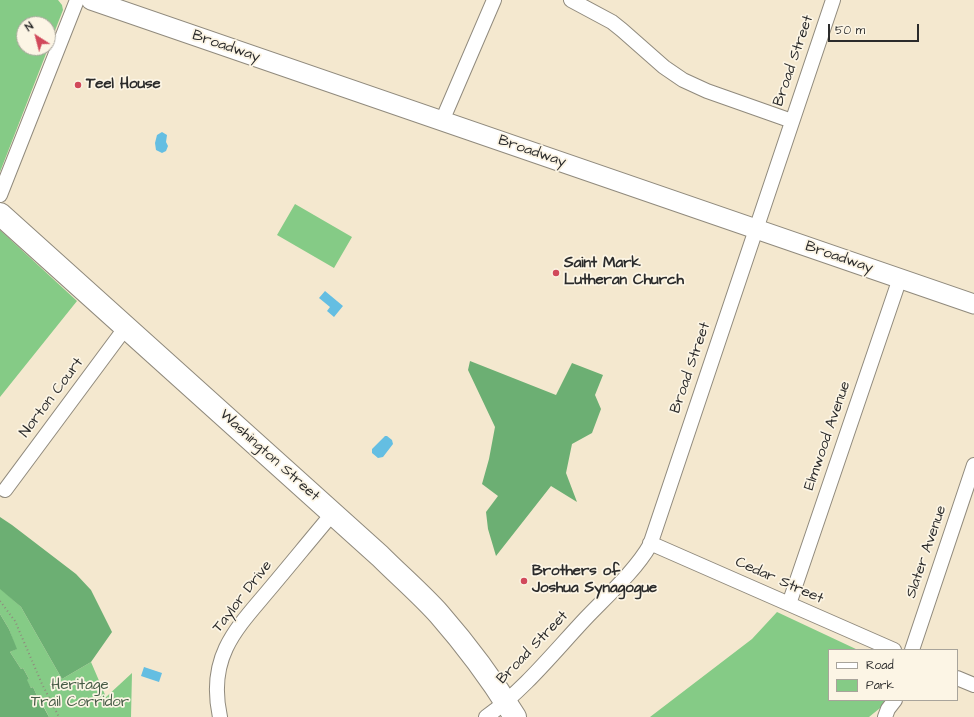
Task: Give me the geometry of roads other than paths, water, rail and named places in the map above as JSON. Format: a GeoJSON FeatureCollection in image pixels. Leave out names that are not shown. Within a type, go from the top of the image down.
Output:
{"type":"FeatureCollection","features":[{"type":"Feature","properties":{"kind":"highway","name":"Washington Street"},"geometry":{"type":"LineString","coordinates":[[0,214],[380,556],[439,614],[466,647],[510,710]]}},
{"type":"Feature","properties":{"kind":"main road","name":"Broadway"},"geometry":{"type":"LineString","coordinates":[[91,0],[974,304]]}},
{"type":"Feature","properties":{"kind":"street"},"geometry":{"type":"LineString","coordinates":[[0,195],[77,0]]}},
{"type":"Feature","properties":{"kind":"street"},"geometry":{"type":"LineString","coordinates":[[442,121],[494,0]]}},
{"type":"Feature","properties":{"kind":"street"},"geometry":{"type":"LineString","coordinates":[[571,0],[612,22],[664,67],[683,80],[792,121]]}},
{"type":"Feature","properties":{"kind":"street","name":"Broad Street"},"geometry":{"type":"LineString","coordinates":[[486,717],[510,710],[643,555],[650,543],[833,0]]}},
{"type":"Feature","properties":{"kind":"street","name":"Elmwood Avenue"},"geometry":{"type":"LineString","coordinates":[[789,604],[900,278]]}},
{"type":"Feature","properties":{"kind":"street","name":"Norton Court"},"geometry":{"type":"LineString","coordinates":[[5,490],[126,327]]}},
{"type":"Feature","properties":{"kind":"street","name":"Slater Avenue"},"geometry":{"type":"LineString","coordinates":[[912,649],[974,465]]}},
{"type":"Feature","properties":{"kind":"street","name":"Taylor Drive"},"geometry":{"type":"LineString","coordinates":[[220,717],[217,695],[219,672],[225,649],[252,611],[333,514]]}},
{"type":"Feature","properties":{"kind":"street","name":"Cedar Street"},"geometry":{"type":"LineString","coordinates":[[650,543],[892,649]]}},
{"type":"Feature","properties":{"kind":"street"},"geometry":{"type":"LineString","coordinates":[[958,678],[974,685]]}},
{"type":"Feature","properties":{"kind":"street"},"geometry":{"type":"LineString","coordinates":[[885,717],[888,709],[894,701]]}},
{"type":"Feature","properties":{"kind":"water"},"geometry":{"type":"Polygon","coordinates":[[[162,132],[167,135],[166,142],[168,146],[166,151],[162,153],[156,150],[155,143],[157,135],[162,132]]]}},
{"type":"Feature","properties":{"kind":"water"},"geometry":{"type":"Polygon","coordinates":[[[325,291],[343,306],[334,317],[327,311],[330,307],[319,298],[325,291]]]}},
{"type":"Feature","properties":{"kind":"water"},"geometry":{"type":"Polygon","coordinates":[[[385,436],[392,440],[393,444],[383,457],[378,458],[372,453],[372,449],[385,436]]]}},
{"type":"Feature","properties":{"kind":"water"},"geometry":{"type":"Polygon","coordinates":[[[144,667],[162,673],[159,682],[141,676],[144,667]]]}},
{"type":"Feature","properties":{"kind":"place","name":"Teel House"},"geometry":{"type":"Point","coordinates":[78,85]}},
{"type":"Feature","properties":{"kind":"place","name":"Saint Mark Lutheran Church"},"geometry":{"type":"Point","coordinates":[556,273]}},
{"type":"Feature","properties":{"kind":"place","name":"Brothers of Joshua Synagogue"},"geometry":{"type":"Point","coordinates":[524,581]}},
{"type":"Feature","properties":{"kind":"park label","name":"Heritage Trail Corridor"},"geometry":{"type":"Point","coordinates":[80,694]}}]}
